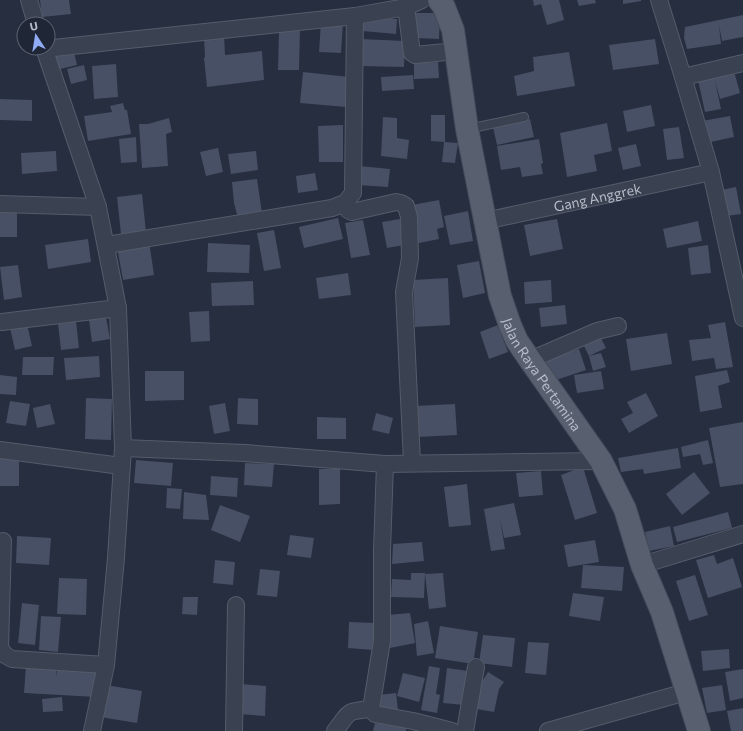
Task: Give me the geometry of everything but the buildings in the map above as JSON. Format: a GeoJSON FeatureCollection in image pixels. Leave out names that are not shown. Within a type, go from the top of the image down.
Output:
{"type":"FeatureCollection","features":[{"type":"Feature","properties":{"kind":"main road","name":"Jalan Raya Pertamina"},"geometry":{"type":"LineString","coordinates":[[439,0],[444,7],[453,30],[467,129],[485,221],[500,296],[512,331],[530,360],[601,461],[625,509],[642,565],[662,612],[699,731]]}},
{"type":"Feature","properties":{"kind":"street"},"geometry":{"type":"LineString","coordinates":[[29,0],[34,16]]}},
{"type":"Feature","properties":{"kind":"street"},"geometry":{"type":"LineString","coordinates":[[56,48],[355,16],[406,6],[422,0]]}},
{"type":"Feature","properties":{"kind":"street"},"geometry":{"type":"LineString","coordinates":[[659,0],[711,172],[743,318]]}},
{"type":"Feature","properties":{"kind":"street"},"geometry":{"type":"LineString","coordinates":[[406,6],[412,53],[456,52]]}},
{"type":"Feature","properties":{"kind":"street"},"geometry":{"type":"LineString","coordinates":[[107,245],[332,208],[346,203],[353,193],[355,16]]}},
{"type":"Feature","properties":{"kind":"street"},"geometry":{"type":"LineString","coordinates":[[46,56],[98,207],[107,245],[118,308],[124,448],[121,466],[116,558],[106,665],[92,731]]}},
{"type":"Feature","properties":{"kind":"street"},"geometry":{"type":"LineString","coordinates":[[683,77],[743,63]]}},
{"type":"Feature","properties":{"kind":"street","name":"Gang Anggrek"},"geometry":{"type":"LineString","coordinates":[[485,221],[711,172]]}},
{"type":"Feature","properties":{"kind":"street"},"geometry":{"type":"LineString","coordinates":[[346,203],[348,210],[352,212],[396,202],[401,203],[406,206],[409,217],[410,258],[404,292],[412,462]]}},
{"type":"Feature","properties":{"kind":"street"},"geometry":{"type":"LineString","coordinates":[[0,204],[98,207]]}},
{"type":"Feature","properties":{"kind":"street"},"geometry":{"type":"LineString","coordinates":[[2,322],[118,308]]}},
{"type":"Feature","properties":{"kind":"street"},"geometry":{"type":"LineString","coordinates":[[530,360],[597,331],[618,326]]}},
{"type":"Feature","properties":{"kind":"street"},"geometry":{"type":"LineString","coordinates":[[124,448],[245,453],[385,464],[412,462],[601,461]]}},
{"type":"Feature","properties":{"kind":"street"},"geometry":{"type":"LineString","coordinates":[[0,450],[121,466]]}},
{"type":"Feature","properties":{"kind":"street"},"geometry":{"type":"LineString","coordinates":[[371,709],[382,641],[382,551],[385,464]]}},
{"type":"Feature","properties":{"kind":"street"},"geometry":{"type":"LineString","coordinates":[[642,565],[743,534]]}},
{"type":"Feature","properties":{"kind":"street"},"geometry":{"type":"LineString","coordinates":[[4,541],[0,648],[5,655],[12,658],[106,665]]}},
{"type":"Feature","properties":{"kind":"street"},"geometry":{"type":"LineString","coordinates":[[234,731],[236,605]]}},
{"type":"Feature","properties":{"kind":"street"},"geometry":{"type":"LineString","coordinates":[[465,731],[476,667]]}},
{"type":"Feature","properties":{"kind":"street"},"geometry":{"type":"LineString","coordinates":[[548,731],[686,692]]}},
{"type":"Feature","properties":{"kind":"street"},"geometry":{"type":"LineString","coordinates":[[335,731],[344,717],[352,711],[371,709]]}},
{"type":"Feature","properties":{"kind":"street"},"geometry":{"type":"LineString","coordinates":[[371,709],[376,714],[413,721],[452,731]]}},
{"type":"Feature","properties":{"kind":"lane"},"geometry":{"type":"LineString","coordinates":[[467,129],[524,117]]}}]}
